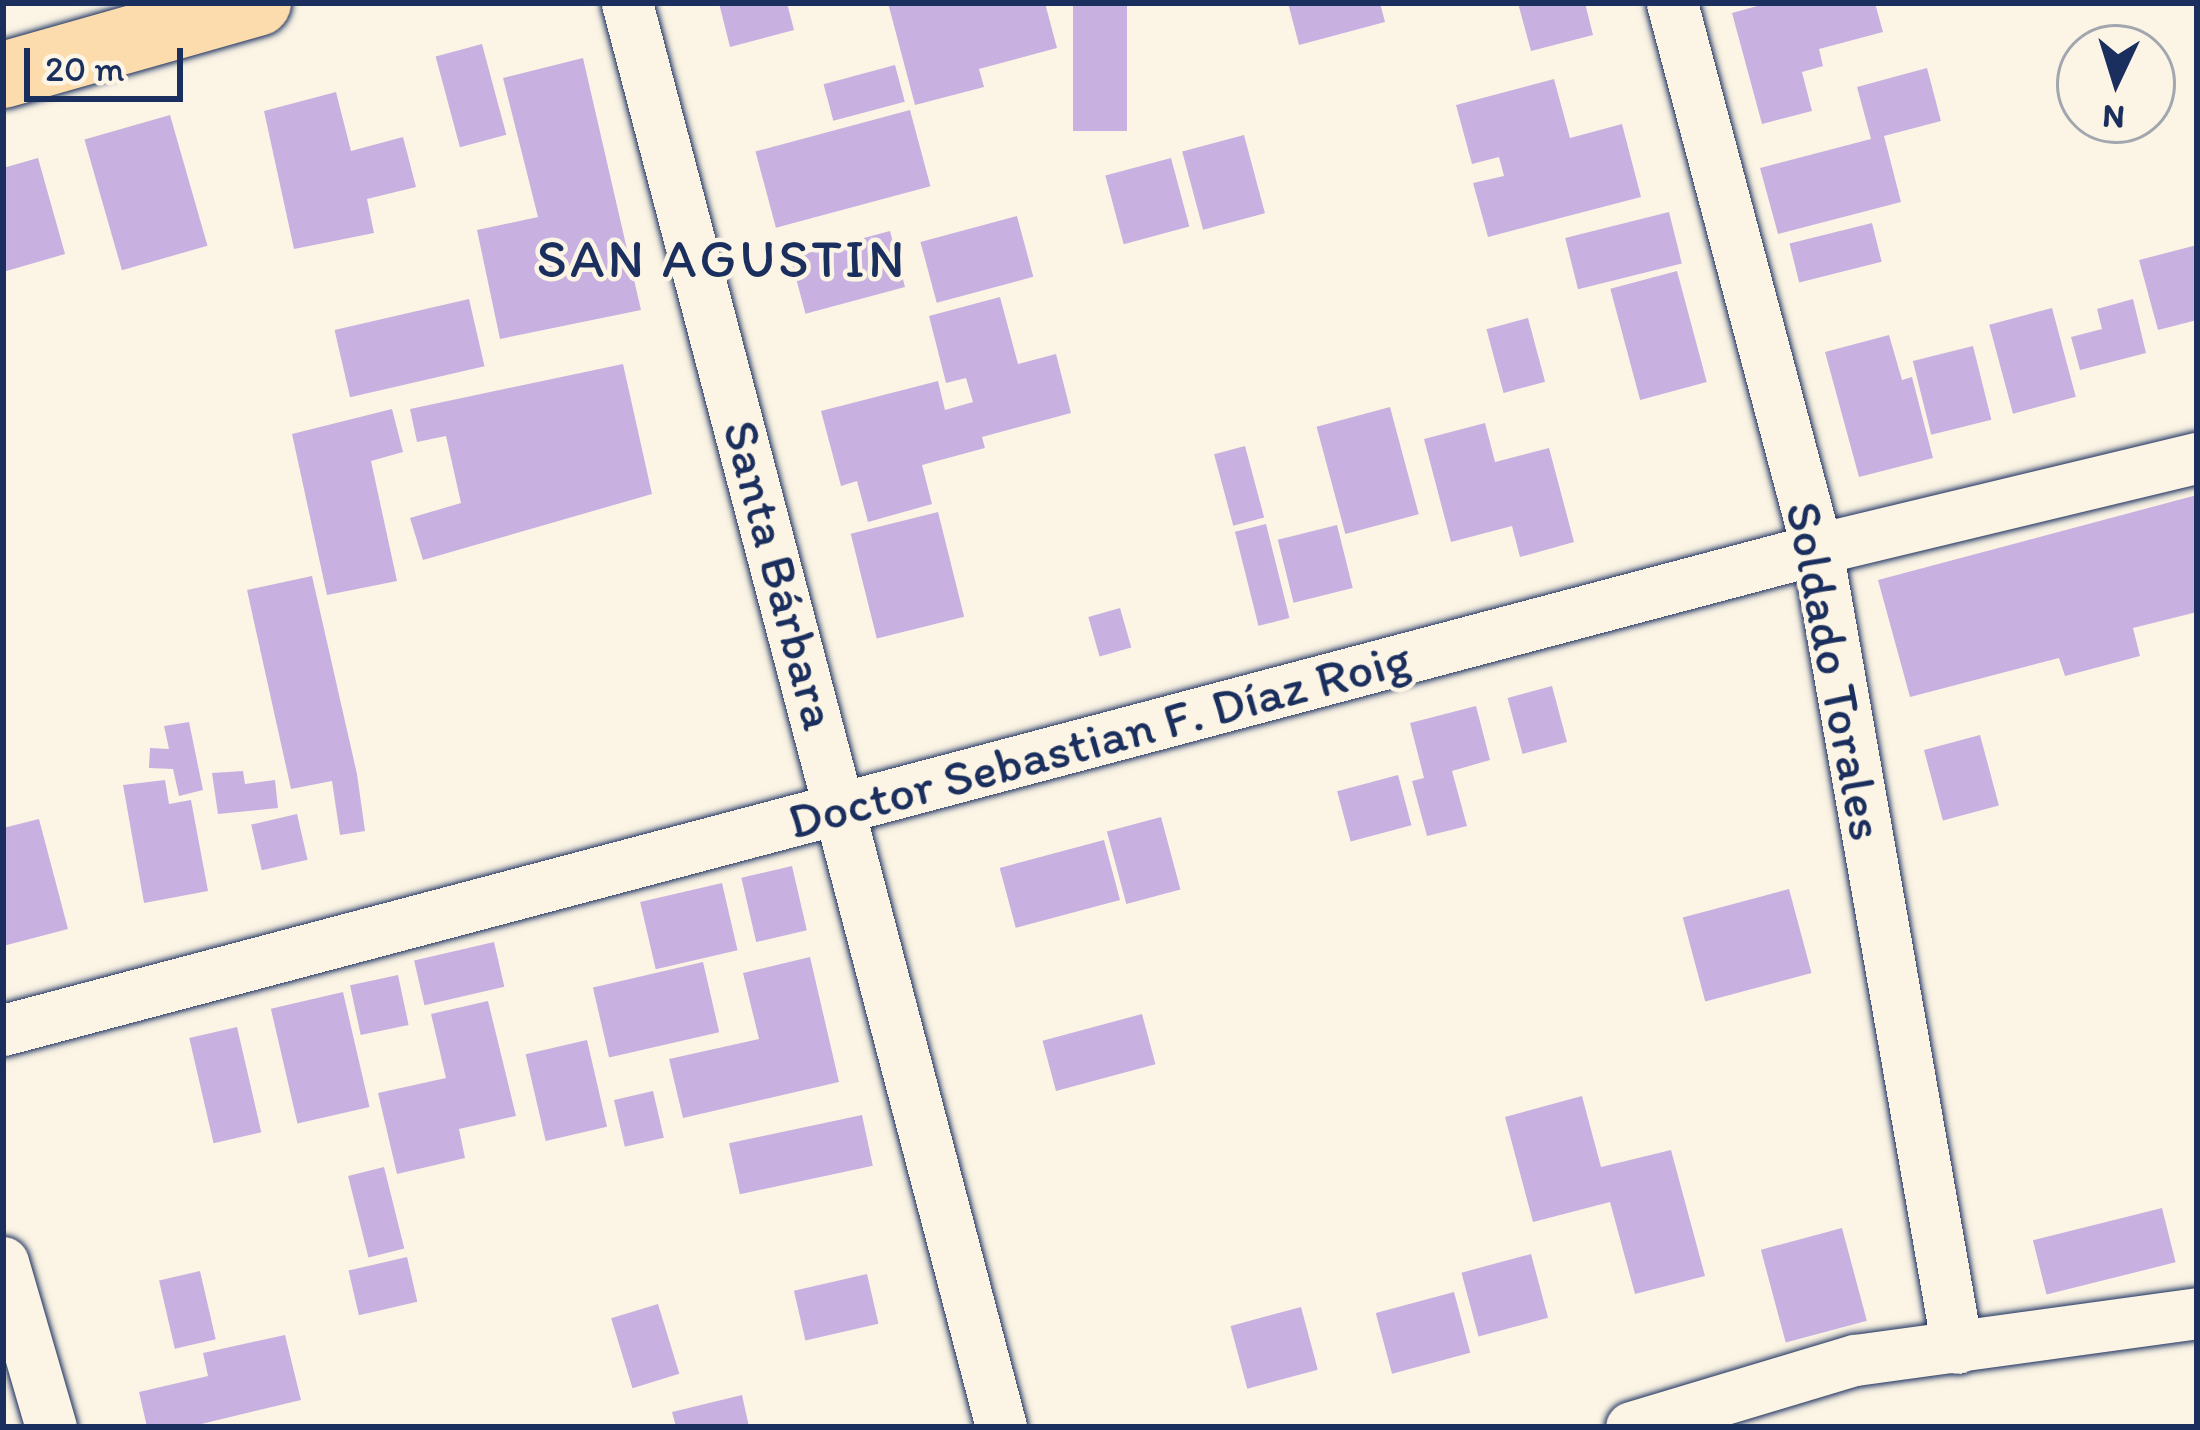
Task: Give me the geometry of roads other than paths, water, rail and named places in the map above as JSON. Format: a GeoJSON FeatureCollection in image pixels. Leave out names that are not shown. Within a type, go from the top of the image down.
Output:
{"type":"FeatureCollection","features":[{"type":"Feature","properties":{"kind":"main road"},"geometry":{"type":"LineString","coordinates":[[3,75],[258,3]]}},
{"type":"Feature","properties":{"kind":"street","name":"Santa Bárbara"},"geometry":{"type":"LineString","coordinates":[[627,3],[843,809],[1001,1427]]}},
{"type":"Feature","properties":{"kind":"street","name":"Soldado Torales"},"geometry":{"type":"LineString","coordinates":[[1672,3],[1816,549],[1957,1348]]}},
{"type":"Feature","properties":{"kind":"street","name":"Doctor Sebastian F. Díaz Roig"},"geometry":{"type":"LineString","coordinates":[[3,1030],[1816,549],[2197,458]]}},
{"type":"Feature","properties":{"kind":"street"},"geometry":{"type":"LineString","coordinates":[[3,1262],[51,1427]]}},
{"type":"Feature","properties":{"kind":"street"},"geometry":{"type":"LineString","coordinates":[[1631,1427],[1856,1360],[2197,1312]]}},
{"type":"Feature","properties":{"kind":"district","name":"SAN AGUSTIN"},"geometry":{"type":"Point","coordinates":[722,259]}}]}
